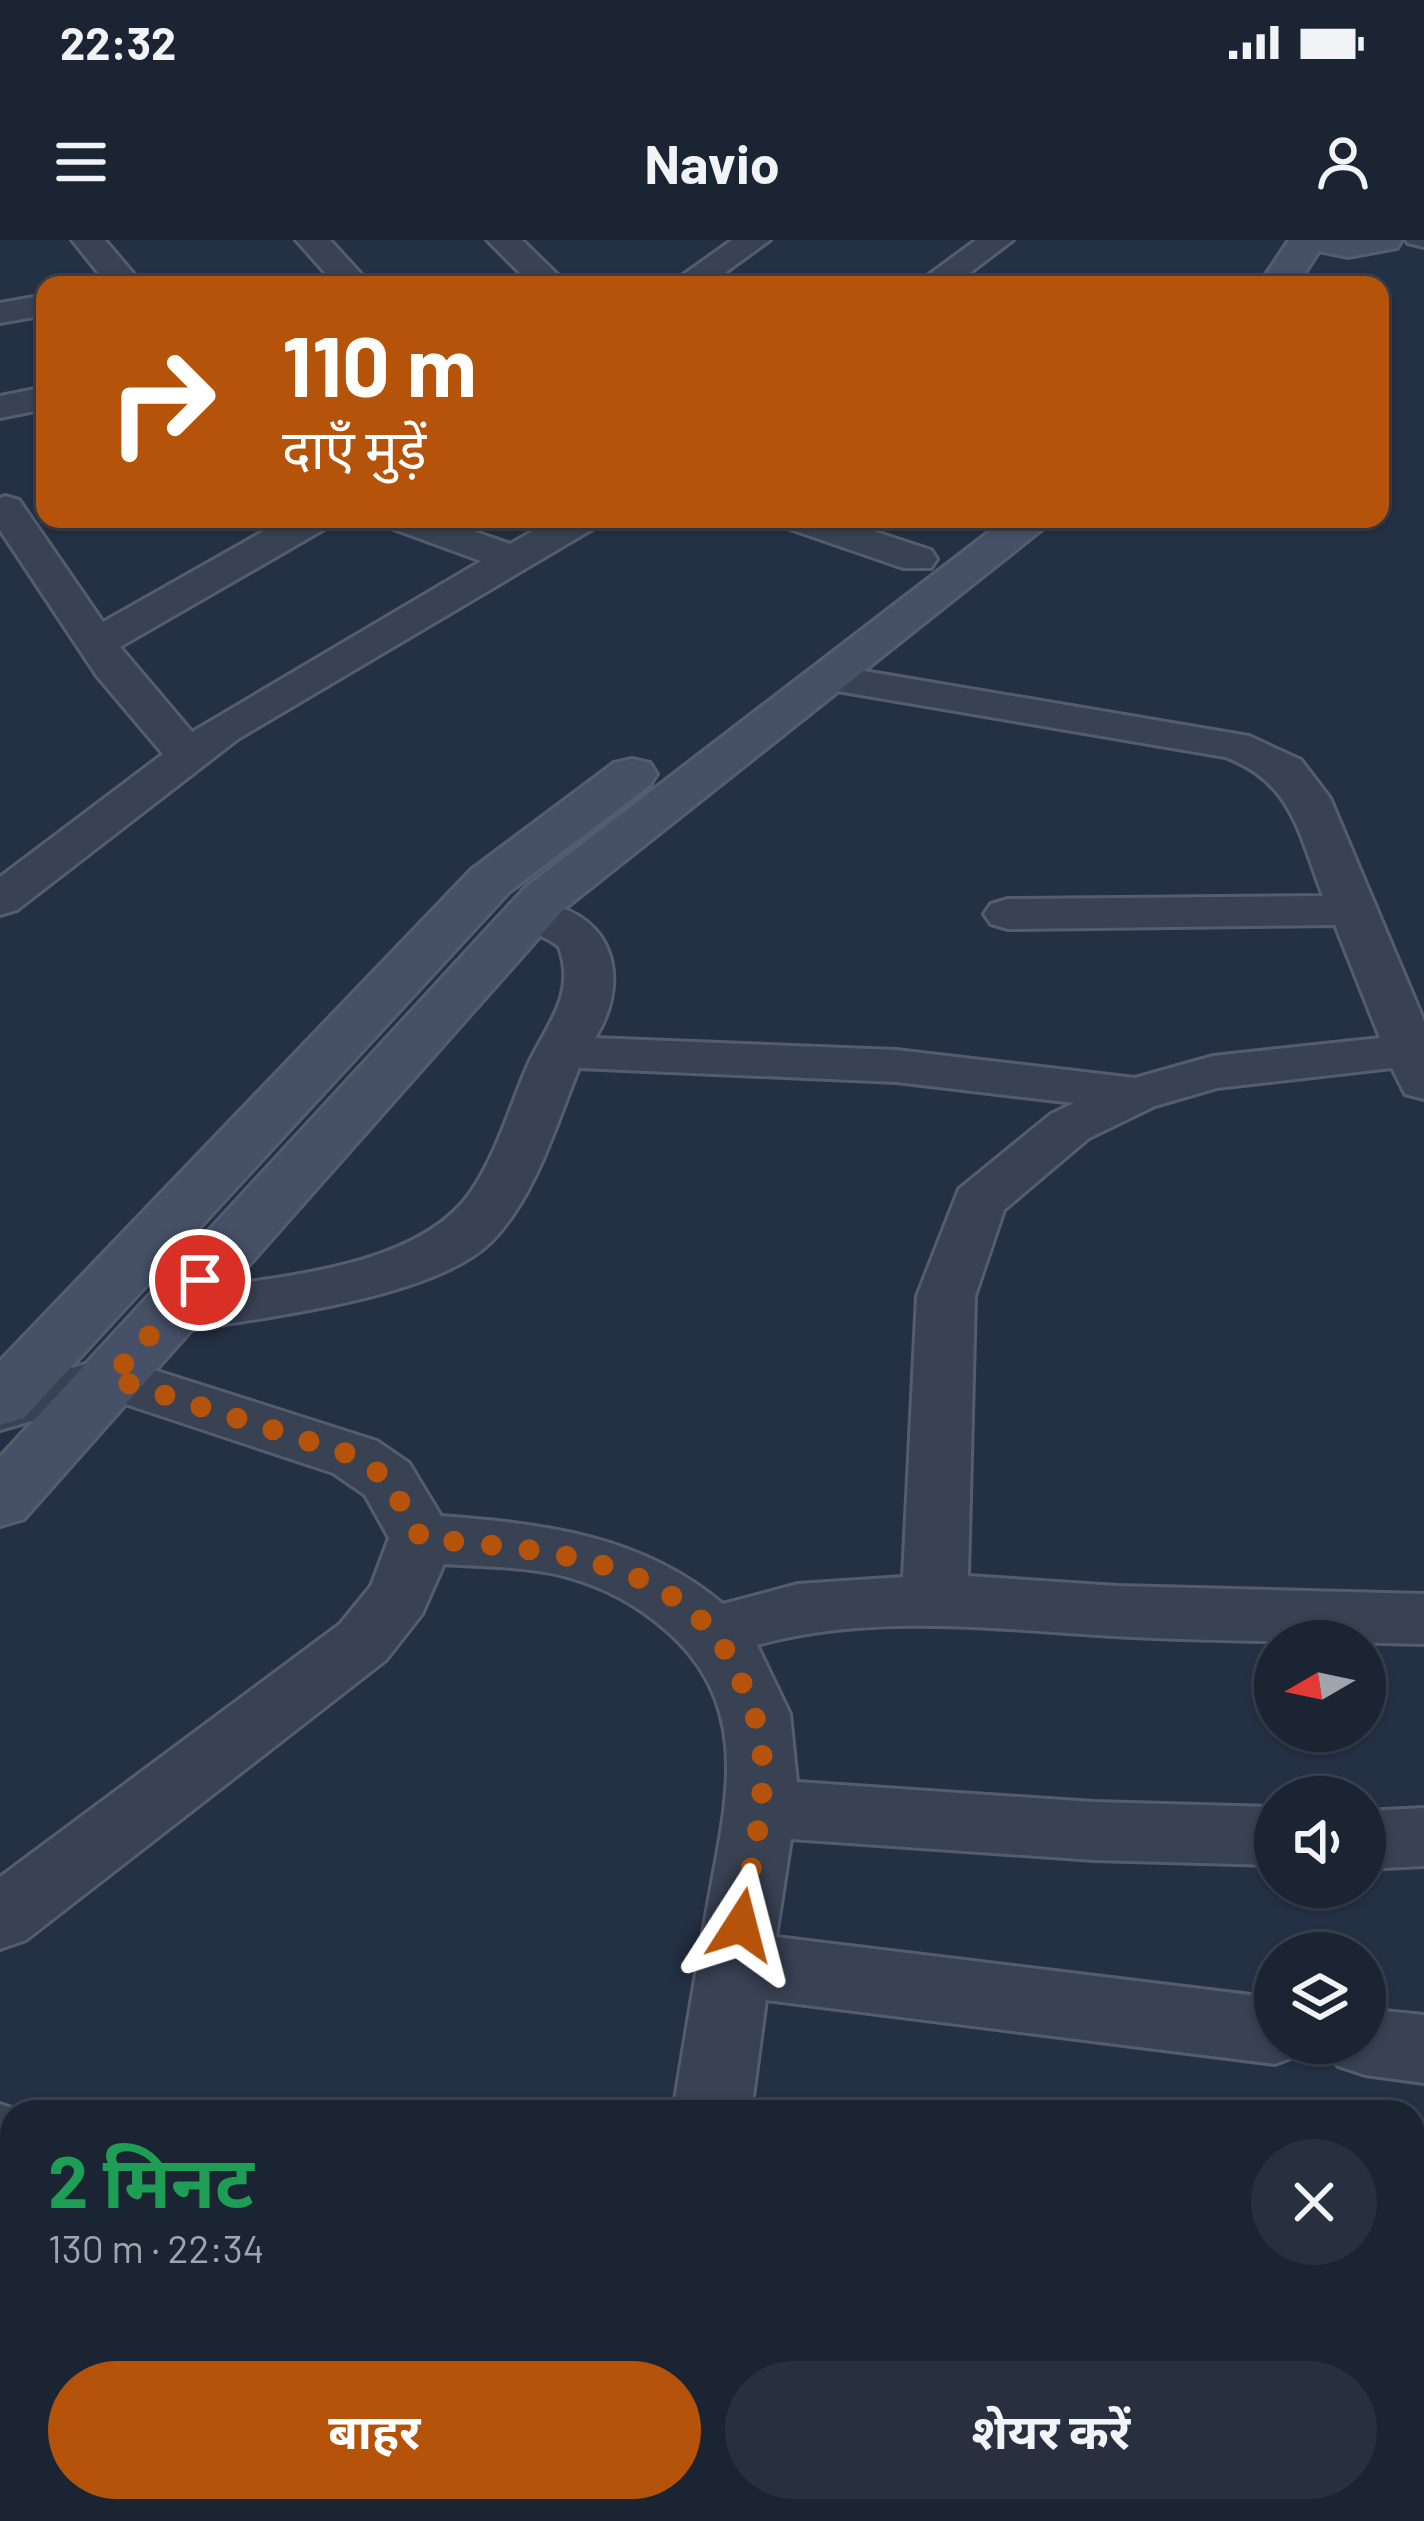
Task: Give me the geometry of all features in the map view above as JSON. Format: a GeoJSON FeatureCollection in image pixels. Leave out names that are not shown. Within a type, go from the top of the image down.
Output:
{"type":"FeatureCollection","features":[{"type":"Feature","properties":{"kind":"main road"},"geometry":{"type":"LineString","coordinates":[[0,1406],[490,881],[958,528]]}},
{"type":"Feature","properties":{"kind":"main road"},"geometry":{"type":"LineString","coordinates":[[0,1501],[530,914],[1021,528]]}},
{"type":"Feature","properties":{"kind":"street"},"geometry":{"type":"LineString","coordinates":[[312,240],[346,276]]}},
{"type":"Feature","properties":{"kind":"street"},"geometry":{"type":"LineString","coordinates":[[502,240],[541,276]]}},
{"type":"Feature","properties":{"kind":"street"},"geometry":{"type":"LineString","coordinates":[[700,276],[754,240]]}},
{"type":"Feature","properties":{"kind":"street"},"geometry":{"type":"LineString","coordinates":[[945,276],[997,240]]}},
{"type":"Feature","properties":{"kind":"street"},"geometry":{"type":"LineString","coordinates":[[94,241],[119,276]]}},
{"type":"Feature","properties":{"kind":"street"},"geometry":{"type":"LineString","coordinates":[[0,313],[36,307]]}},
{"type":"Feature","properties":{"kind":"street"},"geometry":{"type":"LineString","coordinates":[[0,407],[36,400]]}},
{"type":"Feature","properties":{"kind":"street"},"geometry":{"type":"LineString","coordinates":[[17,506],[96,643],[188,754]]}},
{"type":"Feature","properties":{"kind":"street"},"geometry":{"type":"LineString","coordinates":[[96,643],[298,528]]}},
{"type":"Feature","properties":{"kind":"street"},"geometry":{"type":"LineString","coordinates":[[426,528],[513,560]]}},
{"type":"Feature","properties":{"kind":"street"},"geometry":{"type":"LineString","coordinates":[[0,900],[188,754],[567,528]]}},
{"type":"Feature","properties":{"kind":"street"},"geometry":{"type":"LineString","coordinates":[[825,528],[917,559]]}},
{"type":"Feature","properties":{"kind":"street"},"geometry":{"type":"LineString","coordinates":[[829,678],[1262,754],[1297,779],[1417,1067],[1213,1072],[1136,1094],[1070,1126],[979,1202],[946,1296],[935,1599]]}},
{"type":"Feature","properties":{"kind":"street"},"geometry":{"type":"LineString","coordinates":[[1008,914],[1352,910]]}},
{"type":"Feature","properties":{"kind":"street"},"geometry":{"type":"LineString","coordinates":[[170,1313],[396,1269],[455,1243],[495,1199],[560,1052],[585,1010],[589,982],[585,948],[560,924],[530,914]]}},
{"type":"Feature","properties":{"kind":"street"},"geometry":{"type":"LineString","coordinates":[[560,1052],[896,1066],[1136,1094]]}},
{"type":"Feature","properties":{"kind":"street"},"geometry":{"type":"LineString","coordinates":[[0,1406],[111,1378],[355,1456],[387,1479],[421,1538]]}},
{"type":"Feature","properties":{"kind":"street"},"geometry":{"type":"LineString","coordinates":[[421,1538],[578,1555],[633,1574],[677,1599],[714,1632],[734,1662],[762,1751],[760,1808],[714,2100]]}},
{"type":"Feature","properties":{"kind":"street"},"geometry":{"type":"LineString","coordinates":[[0,1918],[362,1642],[399,1597],[421,1538]]}},
{"type":"Feature","properties":{"kind":"street"},"geometry":{"type":"LineString","coordinates":[[714,1632],[798,1609],[935,1599],[1118,1611],[1424,1619]]}},
{"type":"Feature","properties":{"kind":"street"},"geometry":{"type":"LineString","coordinates":[[760,1808],[1094,1831],[1254,1835]]}},
{"type":"Feature","properties":{"kind":"street"},"geometry":{"type":"LineString","coordinates":[[1386,1839],[1424,1837]]}},
{"type":"Feature","properties":{"kind":"street"},"geometry":{"type":"LineString","coordinates":[[735,1964],[1254,2028]]}},
{"type":"Feature","properties":{"kind":"street"},"geometry":{"type":"LineString","coordinates":[[1386,2044],[1424,2049]]}},
{"type":"Feature","properties":{"kind":"lane"},"geometry":{"type":"LineString","coordinates":[[1414,240],[1424,242]]}},
{"type":"Feature","properties":{"kind":"route"},"geometry":{"type":"LineString","coordinates":[[200,1280],[111,1378],[355,1456],[387,1479],[421,1538],[578,1555],[633,1574],[677,1599],[714,1632],[734,1662],[762,1751],[760,1808],[741,1925]]}}]}
